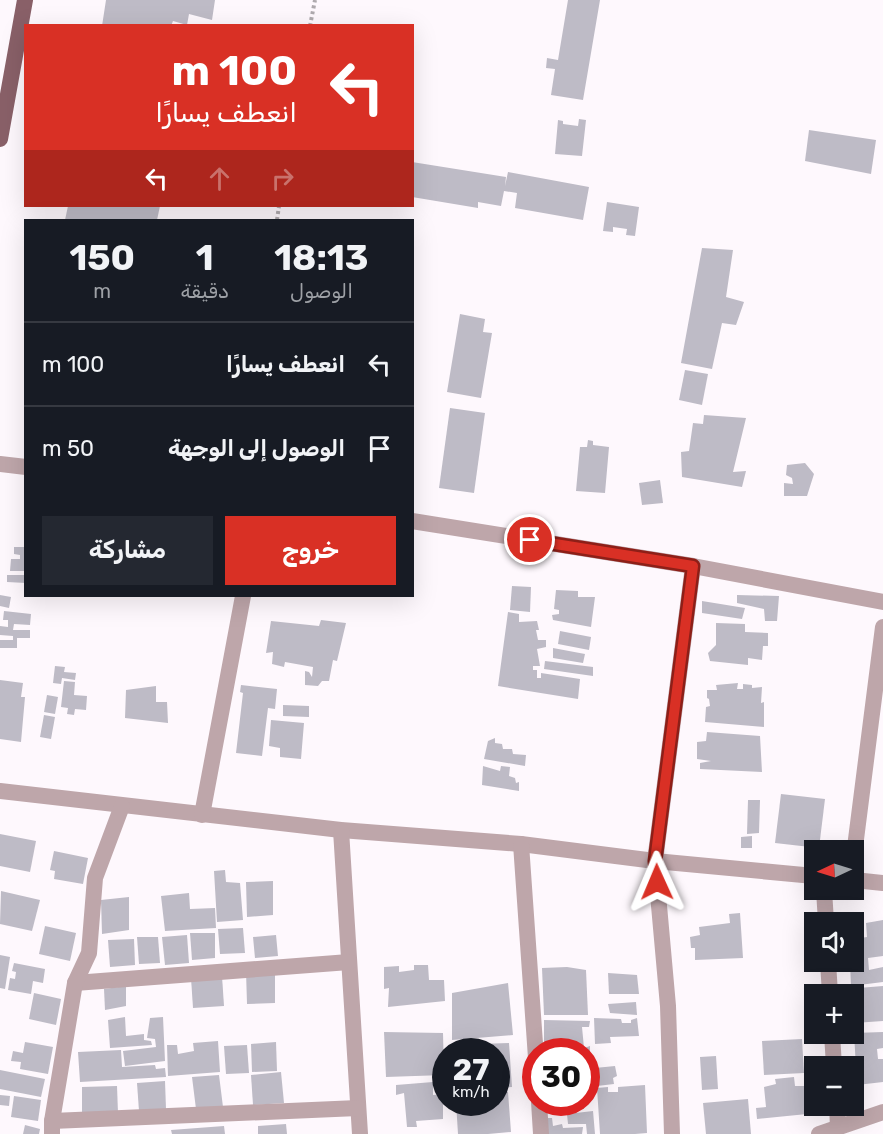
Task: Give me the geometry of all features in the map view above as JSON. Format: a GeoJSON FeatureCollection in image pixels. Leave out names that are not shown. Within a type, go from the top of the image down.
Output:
{"type":"FeatureCollection","features":[{"type":"Feature","properties":{"kind":"main road"},"geometry":{"type":"LineString","coordinates":[[0,139],[25,0]]}},
{"type":"Feature","properties":{"kind":"street"},"geometry":{"type":"LineString","coordinates":[[0,464],[24,467]]}},
{"type":"Feature","properties":{"kind":"street"},"geometry":{"type":"LineString","coordinates":[[414,521],[693,566],[883,602]]}},
{"type":"Feature","properties":{"kind":"street"},"geometry":{"type":"LineString","coordinates":[[672,1134],[668,1006],[655,861],[693,566]]}},
{"type":"Feature","properties":{"kind":"street"},"geometry":{"type":"LineString","coordinates":[[202,815],[243,597]]}},
{"type":"Feature","properties":{"kind":"street"},"geometry":{"type":"LineString","coordinates":[[856,840],[883,627]]}},
{"type":"Feature","properties":{"kind":"street"},"geometry":{"type":"LineString","coordinates":[[0,792],[341,830],[521,844],[655,861],[804,875]]}},
{"type":"Feature","properties":{"kind":"street"},"geometry":{"type":"LineString","coordinates":[[122,806],[95,878],[89,953],[75,983],[52,1127],[358,1108]]}},
{"type":"Feature","properties":{"kind":"street"},"geometry":{"type":"LineString","coordinates":[[341,830],[360,1134]]}},
{"type":"Feature","properties":{"kind":"street"},"geometry":{"type":"LineString","coordinates":[[521,844],[535,1038]]}},
{"type":"Feature","properties":{"kind":"street"},"geometry":{"type":"LineString","coordinates":[[864,881],[883,883]]}},
{"type":"Feature","properties":{"kind":"street"},"geometry":{"type":"LineString","coordinates":[[75,983],[349,962]]}},
{"type":"Feature","properties":{"kind":"street"},"geometry":{"type":"LineString","coordinates":[[819,1134],[883,1113]]}},
{"type":"Feature","properties":{"kind":"street"},"geometry":{"type":"LineString","coordinates":[[540,1116],[541,1134]]}},
{"type":"Feature","properties":{"kind":"street"},"geometry":{"type":"LineString","coordinates":[[837,1116],[838,1127]]}},
{"type":"Feature","properties":{"kind":"path"},"geometry":{"type":"LineString","coordinates":[[310,24],[315,0]]}},
{"type":"Feature","properties":{"kind":"building"},"geometry":{"type":"Polygon","coordinates":[[[106,0],[215,0],[212,20],[189,14],[187,24],[173,21],[172,24],[102,24],[106,0]]]}},
{"type":"Feature","properties":{"kind":"building"},"geometry":{"type":"Polygon","coordinates":[[[568,0],[600,0],[583,100],[551,95],[555,69],[546,68],[547,58],[558,60],[568,0]]]}},
{"type":"Feature","properties":{"kind":"building"},"geometry":{"type":"Polygon","coordinates":[[[579,119],[586,120],[582,156],[555,154],[558,120],[563,121],[563,124],[578,126],[579,119]]]}},
{"type":"Feature","properties":{"kind":"building"},"geometry":{"type":"Polygon","coordinates":[[[809,130],[876,140],[871,174],[805,161],[809,130]]]}},
{"type":"Feature","properties":{"kind":"building"},"geometry":{"type":"Polygon","coordinates":[[[414,162],[506,177],[505,186],[508,172],[589,187],[583,220],[515,208],[517,193],[504,191],[501,206],[478,202],[478,208],[414,197],[414,162]]]}},
{"type":"Feature","properties":{"kind":"building"},"geometry":{"type":"Polygon","coordinates":[[[607,202],[639,207],[635,236],[626,235],[627,229],[613,227],[613,232],[603,231],[607,202]]]}},
{"type":"Feature","properties":{"kind":"building"},"geometry":{"type":"Polygon","coordinates":[[[68,207],[160,207],[157,219],[65,219],[68,207]]]}},
{"type":"Feature","properties":{"kind":"building"},"geometry":{"type":"Polygon","coordinates":[[[702,248],[733,250],[726,297],[744,302],[736,325],[722,323],[712,369],[681,363],[702,248]]]}},
{"type":"Feature","properties":{"kind":"building"},"geometry":{"type":"Polygon","coordinates":[[[460,314],[485,319],[483,332],[492,333],[481,398],[447,392],[460,314]]]}},
{"type":"Feature","properties":{"kind":"building"},"geometry":{"type":"Polygon","coordinates":[[[685,370],[708,374],[702,405],[679,400],[685,370]]]}},
{"type":"Feature","properties":{"kind":"building"},"geometry":{"type":"Polygon","coordinates":[[[450,408],[485,413],[474,493],[439,488],[450,408]]]}},
{"type":"Feature","properties":{"kind":"building"},"geometry":{"type":"Polygon","coordinates":[[[704,415],[746,418],[733,472],[746,471],[742,487],[682,477],[681,452],[689,451],[693,423],[703,424],[704,415]]]}},
{"type":"Feature","properties":{"kind":"building"},"geometry":{"type":"Polygon","coordinates":[[[588,440],[593,441],[593,445],[609,447],[605,493],[576,491],[580,447],[587,447],[588,440]]]}},
{"type":"Feature","properties":{"kind":"building"},"geometry":{"type":"Polygon","coordinates":[[[805,463],[814,474],[807,496],[784,496],[784,483],[793,484],[792,478],[786,475],[787,465],[805,463]]]}},
{"type":"Feature","properties":{"kind":"building"},"geometry":{"type":"Polygon","coordinates":[[[660,480],[663,503],[642,505],[639,483],[660,480]]]}},
{"type":"Feature","properties":{"kind":"building"},"geometry":{"type":"Polygon","coordinates":[[[14,547],[24,547],[24,571],[10,571],[11,559],[20,559],[20,555],[14,554],[14,547]]]}},
{"type":"Feature","properties":{"kind":"building"},"geometry":{"type":"Polygon","coordinates":[[[7,575],[24,575],[24,583],[7,582],[7,575]]]}},
{"type":"Feature","properties":{"kind":"building"},"geometry":{"type":"Polygon","coordinates":[[[512,586],[531,587],[530,612],[510,610],[512,586]]]}},
{"type":"Feature","properties":{"kind":"building"},"geometry":{"type":"Polygon","coordinates":[[[556,590],[578,591],[578,597],[595,597],[591,627],[553,620],[552,615],[559,614],[559,610],[554,609],[556,590]]]}},
{"type":"Feature","properties":{"kind":"building"},"geometry":{"type":"Polygon","coordinates":[[[0,595],[11,597],[9,608],[0,606],[0,595]]]}},
{"type":"Feature","properties":{"kind":"building"},"geometry":{"type":"Polygon","coordinates":[[[737,595],[779,596],[777,621],[765,621],[764,609],[737,603],[737,595]]]}},
{"type":"Feature","properties":{"kind":"building"},"geometry":{"type":"Polygon","coordinates":[[[702,601],[745,608],[742,619],[702,613],[702,601]]]}},
{"type":"Feature","properties":{"kind":"building"},"geometry":{"type":"Polygon","coordinates":[[[4,611],[31,614],[30,625],[14,624],[13,630],[30,630],[30,638],[17,638],[17,648],[0,648],[0,640],[13,640],[13,636],[0,635],[0,626],[8,627],[8,620],[3,620],[4,611]]]}},
{"type":"Feature","properties":{"kind":"building"},"geometry":{"type":"Polygon","coordinates":[[[508,612],[519,614],[519,622],[537,621],[538,640],[546,640],[546,647],[537,649],[540,666],[533,666],[533,670],[537,670],[537,678],[541,678],[541,673],[580,679],[578,699],[498,686],[508,612]]]}},
{"type":"Feature","properties":{"kind":"building"},"geometry":{"type":"Polygon","coordinates":[[[321,620],[346,623],[337,661],[333,660],[329,681],[322,681],[318,686],[305,685],[305,671],[309,672],[312,677],[313,667],[285,662],[284,667],[272,664],[273,652],[266,653],[271,621],[319,626],[321,620]]]}},
{"type":"Feature","properties":{"kind":"building"},"geometry":{"type":"Polygon","coordinates":[[[716,623],[745,624],[745,632],[768,633],[768,646],[763,646],[762,660],[748,658],[748,665],[710,661],[708,653],[716,645],[716,623]]]}},
{"type":"Feature","properties":{"kind":"building"},"geometry":{"type":"Polygon","coordinates":[[[560,631],[591,637],[589,650],[558,644],[560,631]]]}},
{"type":"Feature","properties":{"kind":"building"},"geometry":{"type":"Polygon","coordinates":[[[553,648],[585,654],[583,663],[553,658],[553,648]]]}},
{"type":"Feature","properties":{"kind":"building"},"geometry":{"type":"Polygon","coordinates":[[[545,661],[593,667],[593,676],[544,669],[545,661]]]}},
{"type":"Feature","properties":{"kind":"building"},"geometry":{"type":"Polygon","coordinates":[[[55,666],[65,667],[64,672],[76,673],[75,680],[62,678],[61,684],[53,683],[55,666]]]}},
{"type":"Feature","properties":{"kind":"building"},"geometry":{"type":"Polygon","coordinates":[[[0,680],[23,683],[21,697],[25,697],[21,742],[0,739],[0,680]]]}},
{"type":"Feature","properties":{"kind":"building"},"geometry":{"type":"Polygon","coordinates":[[[64,681],[75,682],[74,695],[87,696],[86,710],[75,709],[74,715],[67,714],[68,708],[61,707],[64,681]]]}},
{"type":"Feature","properties":{"kind":"building"},"geometry":{"type":"Polygon","coordinates":[[[738,683],[737,689],[743,689],[743,684],[752,685],[752,688],[762,687],[764,727],[705,722],[706,707],[710,706],[707,690],[717,690],[716,685],[738,683]]]}},
{"type":"Feature","properties":{"kind":"building"},"geometry":{"type":"Polygon","coordinates":[[[241,685],[277,689],[275,709],[268,708],[262,756],[236,753],[243,693],[240,692],[241,685]]]}},
{"type":"Feature","properties":{"kind":"building"},"geometry":{"type":"Polygon","coordinates":[[[156,686],[156,702],[167,702],[168,723],[125,718],[126,690],[156,686]]]}},
{"type":"Feature","properties":{"kind":"building"},"geometry":{"type":"Polygon","coordinates":[[[47,695],[58,697],[55,714],[44,712],[47,695]]]}},
{"type":"Feature","properties":{"kind":"building"},"geometry":{"type":"Polygon","coordinates":[[[283,705],[309,706],[309,717],[283,716],[283,705]]]}},
{"type":"Feature","properties":{"kind":"building"},"geometry":{"type":"Polygon","coordinates":[[[44,715],[55,717],[51,739],[40,737],[44,715]]]}},
{"type":"Feature","properties":{"kind":"building"},"geometry":{"type":"Polygon","coordinates":[[[271,720],[304,723],[301,759],[280,757],[280,748],[269,746],[271,720]]]}},
{"type":"Feature","properties":{"kind":"building"},"geometry":{"type":"Polygon","coordinates":[[[707,732],[760,736],[762,772],[700,769],[700,763],[711,761],[697,759],[697,742],[706,741],[707,732]]]}},
{"type":"Feature","properties":{"kind":"building"},"geometry":{"type":"Polygon","coordinates":[[[495,738],[495,743],[502,744],[503,749],[512,749],[513,754],[526,755],[525,766],[484,759],[488,741],[495,738]]]}},
{"type":"Feature","properties":{"kind":"building"},"geometry":{"type":"Polygon","coordinates":[[[483,766],[500,771],[501,766],[510,767],[509,776],[515,778],[516,783],[519,782],[519,791],[482,785],[483,766]]]}},
{"type":"Feature","properties":{"kind":"building"},"geometry":{"type":"Polygon","coordinates":[[[781,794],[825,799],[820,840],[804,840],[804,846],[775,843],[781,794]]]}},
{"type":"Feature","properties":{"kind":"building"},"geometry":{"type":"Polygon","coordinates":[[[748,800],[760,800],[759,833],[747,834],[748,800]]]}},
{"type":"Feature","properties":{"kind":"building"},"geometry":{"type":"Polygon","coordinates":[[[0,834],[36,841],[30,872],[0,866],[0,834]]]}},
{"type":"Feature","properties":{"kind":"building"},"geometry":{"type":"Polygon","coordinates":[[[752,836],[752,848],[741,848],[741,837],[752,836]]]}},
{"type":"Feature","properties":{"kind":"building"},"geometry":{"type":"Polygon","coordinates":[[[54,851],[88,858],[83,884],[54,879],[55,871],[50,870],[54,851]]]}},
{"type":"Feature","properties":{"kind":"building"},"geometry":{"type":"Polygon","coordinates":[[[225,870],[226,882],[240,883],[243,920],[217,922],[214,871],[225,870]]]}},
{"type":"Feature","properties":{"kind":"building"},"geometry":{"type":"Polygon","coordinates":[[[273,881],[273,915],[247,917],[246,882],[273,881]]]}},
{"type":"Feature","properties":{"kind":"building"},"geometry":{"type":"Polygon","coordinates":[[[1,891],[40,900],[32,931],[0,924],[1,891]]]}},
{"type":"Feature","properties":{"kind":"building"},"geometry":{"type":"Polygon","coordinates":[[[189,893],[190,909],[215,908],[216,928],[165,931],[161,896],[189,893]]]}},
{"type":"Feature","properties":{"kind":"building"},"geometry":{"type":"Polygon","coordinates":[[[129,897],[129,930],[102,934],[101,900],[129,897]]]}},
{"type":"Feature","properties":{"kind":"building"},"geometry":{"type":"Polygon","coordinates":[[[740,913],[743,958],[695,960],[695,948],[691,948],[690,937],[700,935],[699,927],[730,923],[729,914],[740,913]]]}},
{"type":"Feature","properties":{"kind":"building"},"geometry":{"type":"Polygon","coordinates":[[[883,920],[883,956],[868,958],[869,970],[883,967],[883,982],[851,984],[850,972],[864,972],[866,923],[883,920]]]}},
{"type":"Feature","properties":{"kind":"building"},"geometry":{"type":"Polygon","coordinates":[[[45,926],[76,933],[70,961],[39,954],[45,926]]]}},
{"type":"Feature","properties":{"kind":"building"},"geometry":{"type":"Polygon","coordinates":[[[243,928],[245,953],[220,954],[218,929],[243,928]]]}},
{"type":"Feature","properties":{"kind":"building"},"geometry":{"type":"Polygon","coordinates":[[[190,933],[215,933],[215,958],[192,960],[190,933]]]}},
{"type":"Feature","properties":{"kind":"building"},"geometry":{"type":"Polygon","coordinates":[[[187,935],[189,963],[165,965],[162,937],[187,935]]]}},
{"type":"Feature","properties":{"kind":"building"},"geometry":{"type":"Polygon","coordinates":[[[276,935],[278,956],[255,958],[253,937],[276,935]]]}},
{"type":"Feature","properties":{"kind":"building"},"geometry":{"type":"Polygon","coordinates":[[[137,937],[158,937],[160,963],[139,964],[137,937]]]}},
{"type":"Feature","properties":{"kind":"building"},"geometry":{"type":"Polygon","coordinates":[[[134,939],[135,965],[110,967],[108,940],[134,939]]]}},
{"type":"Feature","properties":{"kind":"building"},"geometry":{"type":"Polygon","coordinates":[[[0,955],[10,957],[5,989],[0,988],[0,955]]]}},
{"type":"Feature","properties":{"kind":"building"},"geometry":{"type":"Polygon","coordinates":[[[14,963],[45,969],[43,983],[33,981],[31,994],[8,990],[10,978],[15,979],[16,972],[12,971],[14,963]]]}},
{"type":"Feature","properties":{"kind":"building"},"geometry":{"type":"Polygon","coordinates":[[[414,965],[428,965],[429,980],[444,980],[445,1001],[388,1007],[389,988],[384,989],[384,967],[399,966],[399,972],[414,970],[414,965]]]}},
{"type":"Feature","properties":{"kind":"building"},"geometry":{"type":"Polygon","coordinates":[[[567,967],[586,970],[588,1015],[544,1015],[542,968],[567,967]]]}},
{"type":"Feature","properties":{"kind":"building"},"geometry":{"type":"Polygon","coordinates":[[[275,970],[275,1003],[247,1004],[246,971],[275,970]]]}},
{"type":"Feature","properties":{"kind":"building"},"geometry":{"type":"Polygon","coordinates":[[[608,973],[637,975],[639,994],[609,994],[608,973]]]}},
{"type":"Feature","properties":{"kind":"building"},"geometry":{"type":"Polygon","coordinates":[[[222,976],[224,1006],[193,1008],[191,978],[222,976]]]}},
{"type":"Feature","properties":{"kind":"building"},"geometry":{"type":"Polygon","coordinates":[[[508,983],[513,1035],[452,1038],[452,993],[508,983]]]}},
{"type":"Feature","properties":{"kind":"building"},"geometry":{"type":"Polygon","coordinates":[[[126,986],[126,1006],[105,1010],[104,989],[126,986]]]}},
{"type":"Feature","properties":{"kind":"building"},"geometry":{"type":"Polygon","coordinates":[[[883,986],[883,1021],[864,1022],[864,988],[883,986]]]}},
{"type":"Feature","properties":{"kind":"building"},"geometry":{"type":"Polygon","coordinates":[[[34,993],[61,999],[56,1025],[29,1019],[34,993]]]}},
{"type":"Feature","properties":{"kind":"building"},"geometry":{"type":"Polygon","coordinates":[[[636,1002],[637,1015],[610,1013],[608,1004],[636,1002]]]}},
{"type":"Feature","properties":{"kind":"building"},"geometry":{"type":"Polygon","coordinates":[[[125,1017],[126,1036],[144,1034],[144,1040],[151,1041],[152,1045],[110,1048],[108,1020],[125,1017]]]}},
{"type":"Feature","properties":{"kind":"building"},"geometry":{"type":"Polygon","coordinates":[[[163,1017],[165,1061],[125,1066],[123,1051],[156,1047],[155,1039],[147,1038],[150,1018],[163,1017]]]}},
{"type":"Feature","properties":{"kind":"building"},"geometry":{"type":"Polygon","coordinates":[[[594,1018],[621,1019],[622,1023],[631,1023],[631,1020],[637,1018],[639,1036],[610,1037],[611,1043],[600,1044],[600,1038],[595,1038],[594,1018]]]}},
{"type":"Feature","properties":{"kind":"building"},"geometry":{"type":"Polygon","coordinates":[[[544,1020],[590,1021],[589,1027],[582,1027],[583,1038],[544,1038],[544,1020]]]}},
{"type":"Feature","properties":{"kind":"building"},"geometry":{"type":"Polygon","coordinates":[[[384,1032],[443,1033],[443,1038],[432,1038],[432,1075],[386,1077],[384,1032]]]}},
{"type":"Feature","properties":{"kind":"building"},"geometry":{"type":"Polygon","coordinates":[[[883,1032],[883,1048],[877,1049],[878,1059],[883,1059],[883,1082],[864,1084],[864,1056],[855,1056],[855,1044],[864,1044],[864,1033],[883,1032]]]}},
{"type":"Feature","properties":{"kind":"building"},"geometry":{"type":"Polygon","coordinates":[[[802,1039],[804,1073],[764,1075],[762,1041],[802,1039]]]}},
{"type":"Feature","properties":{"kind":"building"},"geometry":{"type":"Polygon","coordinates":[[[218,1041],[220,1072],[168,1076],[167,1045],[177,1045],[178,1054],[194,1051],[193,1043],[218,1041]]]}},
{"type":"Feature","properties":{"kind":"building"},"geometry":{"type":"Polygon","coordinates":[[[25,1042],[53,1047],[48,1074],[20,1069],[21,1062],[11,1061],[13,1051],[23,1053],[25,1042]]]}},
{"type":"Feature","properties":{"kind":"building"},"geometry":{"type":"Polygon","coordinates":[[[276,1042],[277,1071],[252,1072],[251,1044],[276,1042]]]}},
{"type":"Feature","properties":{"kind":"building"},"geometry":{"type":"Polygon","coordinates":[[[247,1045],[249,1073],[226,1074],[224,1046],[247,1045]]]}},
{"type":"Feature","properties":{"kind":"building"},"geometry":{"type":"Polygon","coordinates":[[[121,1050],[122,1067],[155,1065],[156,1069],[165,1068],[166,1077],[80,1082],[78,1052],[121,1050]]]}},
{"type":"Feature","properties":{"kind":"building"},"geometry":{"type":"Polygon","coordinates":[[[716,1056],[718,1089],[702,1090],[700,1057],[716,1056]]]}},
{"type":"Feature","properties":{"kind":"building"},"geometry":{"type":"Polygon","coordinates":[[[510,1058],[512,1087],[510,1087],[510,1058]]]}},
{"type":"Feature","properties":{"kind":"building"},"geometry":{"type":"Polygon","coordinates":[[[615,1066],[617,1076],[613,1078],[614,1084],[600,1086],[600,1068],[615,1066]]]}},
{"type":"Feature","properties":{"kind":"building"},"geometry":{"type":"Polygon","coordinates":[[[0,1070],[45,1079],[41,1097],[0,1089],[0,1070]]]}},
{"type":"Feature","properties":{"kind":"building"},"geometry":{"type":"Polygon","coordinates":[[[281,1072],[284,1103],[253,1105],[251,1075],[281,1072]]]}},
{"type":"Feature","properties":{"kind":"building"},"geometry":{"type":"Polygon","coordinates":[[[219,1075],[223,1107],[196,1109],[192,1077],[219,1075]]]}},
{"type":"Feature","properties":{"kind":"building"},"geometry":{"type":"Polygon","coordinates":[[[794,1077],[795,1086],[804,1086],[804,1114],[757,1119],[756,1108],[766,1107],[764,1087],[776,1084],[775,1079],[794,1077]]]}},
{"type":"Feature","properties":{"kind":"building"},"geometry":{"type":"Polygon","coordinates":[[[165,1081],[166,1109],[139,1111],[137,1083],[165,1081]]]}},
{"type":"Feature","properties":{"kind":"building"},"geometry":{"type":"Polygon","coordinates":[[[432,1082],[432,1116],[443,1116],[443,1119],[416,1121],[417,1127],[407,1127],[404,1093],[396,1095],[396,1085],[432,1082]]]}},
{"type":"Feature","properties":{"kind":"building"},"geometry":{"type":"Polygon","coordinates":[[[645,1085],[647,1133],[600,1134],[600,1088],[608,1087],[608,1092],[618,1092],[618,1087],[645,1085]]]}},
{"type":"Feature","properties":{"kind":"building"},"geometry":{"type":"Polygon","coordinates":[[[117,1086],[118,1113],[82,1114],[82,1087],[117,1086]]]}},
{"type":"Feature","properties":{"kind":"building"},"geometry":{"type":"Polygon","coordinates":[[[0,1095],[10,1096],[9,1106],[0,1105],[0,1095]]]}},
{"type":"Feature","properties":{"kind":"building"},"geometry":{"type":"Polygon","coordinates":[[[14,1096],[41,1100],[38,1121],[11,1117],[14,1096]]]}},
{"type":"Feature","properties":{"kind":"building"},"geometry":{"type":"Polygon","coordinates":[[[748,1099],[751,1134],[706,1134],[703,1103],[748,1099]]]}},
{"type":"Feature","properties":{"kind":"building"},"geometry":{"type":"Polygon","coordinates":[[[457,1116],[510,1116],[511,1132],[458,1134],[457,1116]]]}},
{"type":"Feature","properties":{"kind":"building"},"geometry":{"type":"Polygon","coordinates":[[[567,1116],[593,1116],[595,1134],[587,1134],[586,1124],[568,1124],[567,1116]]]}},
{"type":"Feature","properties":{"kind":"building"},"geometry":{"type":"Polygon","coordinates":[[[547,1118],[552,1118],[553,1126],[562,1124],[563,1128],[583,1127],[582,1134],[548,1134],[547,1118]]]}},
{"type":"Feature","properties":{"kind":"building"},"geometry":{"type":"Polygon","coordinates":[[[286,1124],[287,1134],[258,1134],[258,1126],[286,1124]]]}},
{"type":"Feature","properties":{"kind":"building"},"geometry":{"type":"Polygon","coordinates":[[[25,1125],[40,1129],[39,1134],[23,1134],[25,1125]]]}},
{"type":"Feature","properties":{"kind":"building"},"geometry":{"type":"Polygon","coordinates":[[[224,1126],[225,1134],[172,1134],[171,1130],[224,1126]]]}},
{"type":"Feature","properties":{"kind":"route"},"geometry":{"type":"LineString","coordinates":[[530,540],[693,566],[655,861],[657,882]]}}]}
